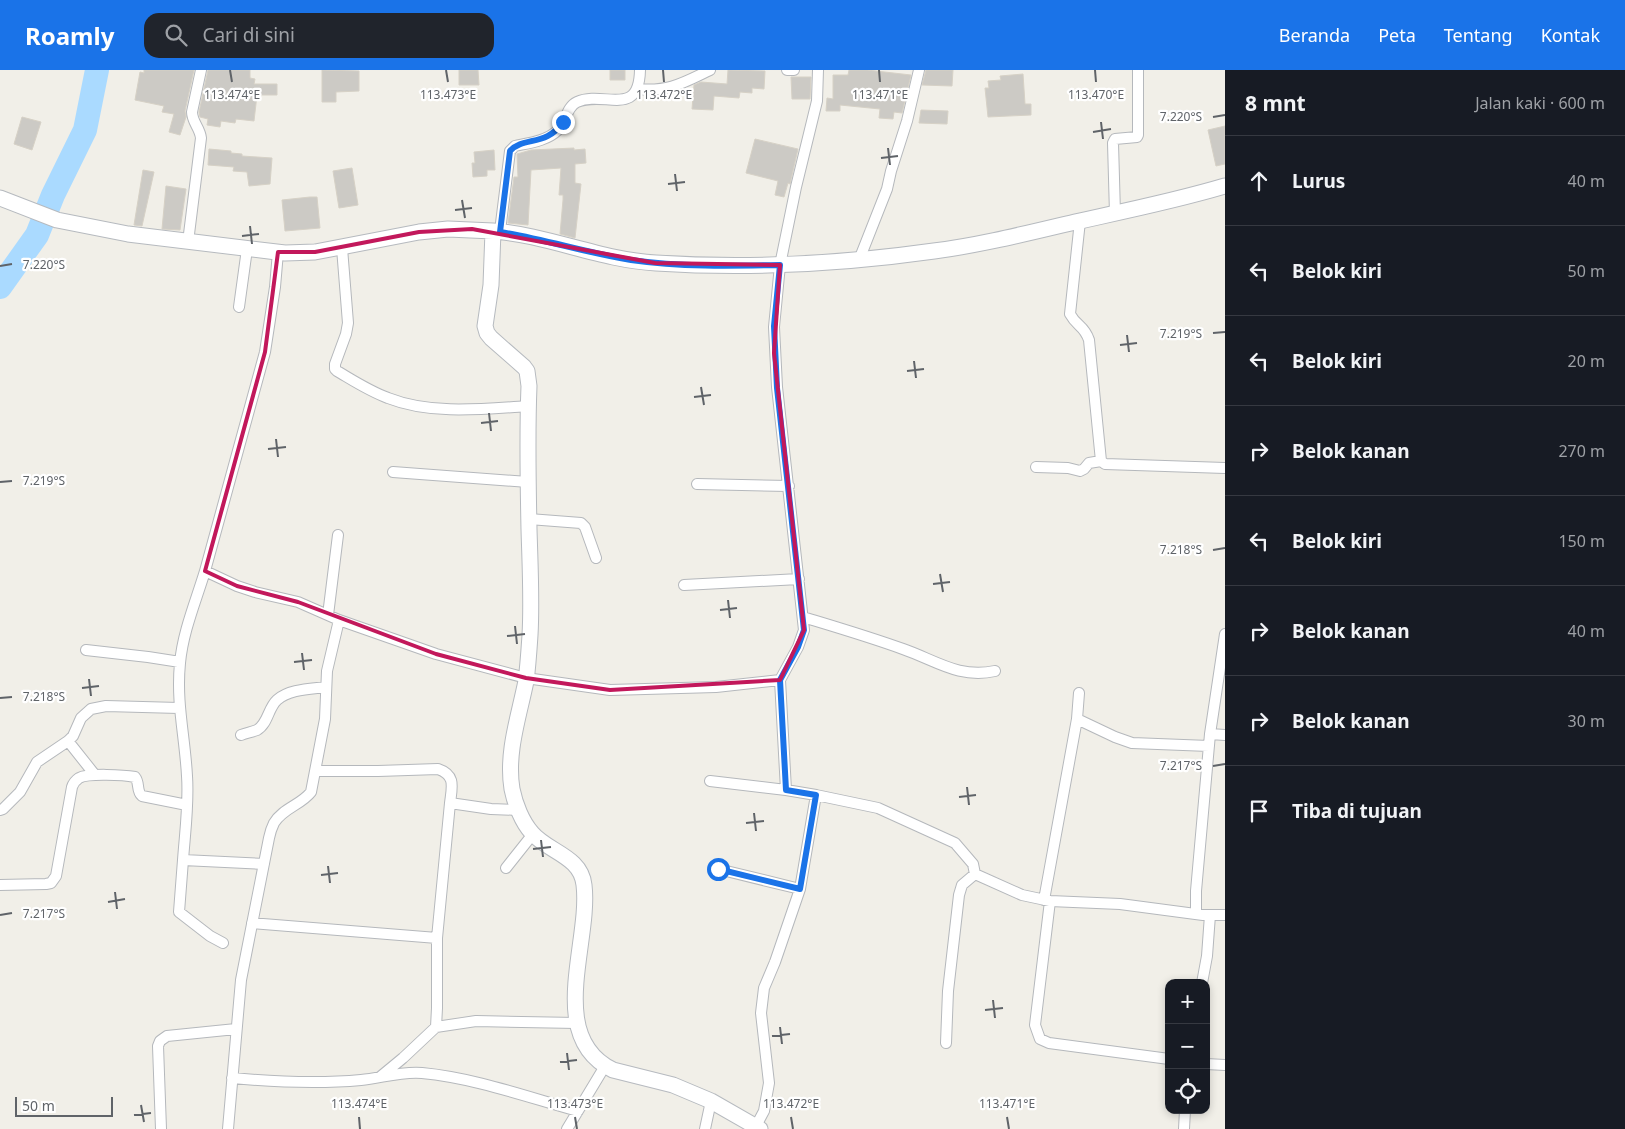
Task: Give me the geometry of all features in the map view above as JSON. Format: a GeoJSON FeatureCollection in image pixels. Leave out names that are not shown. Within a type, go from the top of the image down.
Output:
{"type":"FeatureCollection","features":[{"type":"Feature","properties":{"kind":"main road"},"geometry":{"type":"LineString","coordinates":[[0,198],[57,220],[128,234],[278,252],[298,253],[342,248],[419,232],[448,229],[496,231],[531,237],[597,254],[655,263],[780,265],[824,264],[934,251],[991,241],[1187,198],[1225,186]]}},
{"type":"Feature","properties":{"kind":"main road"},"geometry":{"type":"LineString","coordinates":[[496,231],[491,285],[484,326],[486,333],[524,367],[527,371],[529,386],[528,518],[531,615],[526,678],[512,748],[512,789],[519,810],[532,834],[572,862],[580,872],[584,883],[585,903],[575,1002],[578,1031],[595,1059],[605,1066],[613,1070],[674,1085],[711,1101],[758,1128]]}},
{"type":"Feature","properties":{"kind":"street"},"geometry":{"type":"LineString","coordinates":[[188,242],[202,138],[200,129],[192,116],[201,70]]}},
{"type":"Feature","properties":{"kind":"street"},"geometry":{"type":"LineString","coordinates":[[496,231],[510,151],[515,146],[550,136],[558,130],[573,104],[586,100],[621,101],[627,99],[637,89],[640,82],[640,70]]}},
{"type":"Feature","properties":{"kind":"street"},"geometry":{"type":"LineString","coordinates":[[637,89],[664,90],[710,70]]}},
{"type":"Feature","properties":{"kind":"street"},"geometry":{"type":"LineString","coordinates":[[787,70],[794,70]]}},
{"type":"Feature","properties":{"kind":"street"},"geometry":{"type":"LineString","coordinates":[[786,790],[780,680],[803,637],[804,630],[777,388],[774,326],[780,265],[796,187],[817,101],[818,70]]}},
{"type":"Feature","properties":{"kind":"street"},"geometry":{"type":"LineString","coordinates":[[859,260],[887,189],[907,121],[919,70]]}},
{"type":"Feature","properties":{"kind":"street"},"geometry":{"type":"LineString","coordinates":[[1116,214],[1113,143],[1115,139],[1134,138],[1138,135],[1138,70]]}},
{"type":"Feature","properties":{"kind":"street"},"geometry":{"type":"LineString","coordinates":[[1080,221],[1070,314],[1076,324],[1086,331],[1089,340],[1101,461]]}},
{"type":"Feature","properties":{"kind":"street"},"geometry":{"type":"LineString","coordinates":[[239,307],[246,248]]}},
{"type":"Feature","properties":{"kind":"street"},"geometry":{"type":"LineString","coordinates":[[342,248],[348,323],[335,364],[337,371],[359,386],[408,404],[480,410],[528,406]]}},
{"type":"Feature","properties":{"kind":"street"},"geometry":{"type":"LineString","coordinates":[[223,943],[210,936],[179,912],[187,805],[187,776],[179,708],[180,662],[186,631],[205,571],[266,352],[278,252]]}},
{"type":"Feature","properties":{"kind":"street"},"geometry":{"type":"LineString","coordinates":[[1036,468],[1068,468],[1080,471],[1089,463],[1101,461],[1105,464],[1225,468]]}},
{"type":"Feature","properties":{"kind":"street"},"geometry":{"type":"LineString","coordinates":[[393,472],[528,482]]}},
{"type":"Feature","properties":{"kind":"street"},"geometry":{"type":"LineString","coordinates":[[697,484],[789,486]]}},
{"type":"Feature","properties":{"kind":"street"},"geometry":{"type":"LineString","coordinates":[[528,518],[581,523],[585,527],[596,558]]}},
{"type":"Feature","properties":{"kind":"street"},"geometry":{"type":"LineString","coordinates":[[328,615],[338,535]]}},
{"type":"Feature","properties":{"kind":"street"},"geometry":{"type":"LineString","coordinates":[[205,571],[246,589],[298,602],[338,620],[436,654],[526,678],[610,690],[716,687],[780,680]]}},
{"type":"Feature","properties":{"kind":"street"},"geometry":{"type":"LineString","coordinates":[[684,585],[799,579]]}},
{"type":"Feature","properties":{"kind":"street"},"geometry":{"type":"LineString","coordinates":[[803,617],[904,649],[964,672],[981,674],[995,671]]}},
{"type":"Feature","properties":{"kind":"street"},"geometry":{"type":"LineString","coordinates":[[228,1129],[241,980],[269,838],[275,822],[284,812],[306,799],[311,792],[325,719],[327,671],[338,620]]}},
{"type":"Feature","properties":{"kind":"street"},"geometry":{"type":"LineString","coordinates":[[1196,914],[1196,891],[1210,734],[1225,634]]}},
{"type":"Feature","properties":{"kind":"street"},"geometry":{"type":"LineString","coordinates":[[86,650],[148,656],[180,662]]}},
{"type":"Feature","properties":{"kind":"street"},"geometry":{"type":"LineString","coordinates":[[241,735],[257,730],[264,724],[267,714],[276,700],[292,692],[326,687]]}},
{"type":"Feature","properties":{"kind":"street"},"geometry":{"type":"LineString","coordinates":[[1079,693],[1077,718],[1047,900],[1035,1025],[1040,1039],[1049,1043],[1165,1058]]}},
{"type":"Feature","properties":{"kind":"street"},"geometry":{"type":"LineString","coordinates":[[0,810],[20,792],[37,762],[73,736],[81,718],[91,709],[106,706],[179,708]]}},
{"type":"Feature","properties":{"kind":"street"},"geometry":{"type":"LineString","coordinates":[[1077,718],[1115,738],[1132,742],[1209,746]]}},
{"type":"Feature","properties":{"kind":"street"},"geometry":{"type":"LineString","coordinates":[[1210,734],[1225,735]]}},
{"type":"Feature","properties":{"kind":"street"},"geometry":{"type":"LineString","coordinates":[[68,741],[95,775]]}},
{"type":"Feature","properties":{"kind":"street"},"geometry":{"type":"LineString","coordinates":[[315,770],[378,771],[438,769],[446,771],[451,777],[453,785],[437,938],[436,1027]]}},
{"type":"Feature","properties":{"kind":"street"},"geometry":{"type":"LineString","coordinates":[[0,885],[46,884],[54,880],[72,788],[79,778],[95,775],[135,777],[138,781],[138,791],[142,796],[187,805]]}},
{"type":"Feature","properties":{"kind":"street"},"geometry":{"type":"LineString","coordinates":[[710,781],[786,790],[878,808],[955,843],[974,864],[975,874]]}},
{"type":"Feature","properties":{"kind":"street"},"geometry":{"type":"LineString","coordinates":[[758,1128],[764,1111],[769,1083],[761,1013],[764,988],[800,889],[816,795]]}},
{"type":"Feature","properties":{"kind":"street"},"geometry":{"type":"LineString","coordinates":[[450,803],[491,809],[519,810]]}},
{"type":"Feature","properties":{"kind":"street"},"geometry":{"type":"LineString","coordinates":[[506,868],[532,834]]}},
{"type":"Feature","properties":{"kind":"street"},"geometry":{"type":"LineString","coordinates":[[183,860],[264,864]]}},
{"type":"Feature","properties":{"kind":"street"},"geometry":{"type":"LineString","coordinates":[[718,869],[800,889]]}},
{"type":"Feature","properties":{"kind":"street"},"geometry":{"type":"LineString","coordinates":[[975,874],[1022,895],[1047,900],[1120,904],[1196,914],[1225,915]]}},
{"type":"Feature","properties":{"kind":"street"},"geometry":{"type":"LineString","coordinates":[[946,1043],[948,991],[959,895],[962,884],[975,874]]}},
{"type":"Feature","properties":{"kind":"street"},"geometry":{"type":"LineString","coordinates":[[1203,979],[1207,956],[1210,915]]}},
{"type":"Feature","properties":{"kind":"street"},"geometry":{"type":"LineString","coordinates":[[252,923],[437,938]]}},
{"type":"Feature","properties":{"kind":"street"},"geometry":{"type":"LineString","coordinates":[[380,1077],[436,1027],[476,1021],[577,1023]]}},
{"type":"Feature","properties":{"kind":"street"},"geometry":{"type":"LineString","coordinates":[[160,1129],[158,1046],[160,1041],[167,1036],[236,1029]]}},
{"type":"Feature","properties":{"kind":"street"},"geometry":{"type":"LineString","coordinates":[[1210,1064],[1225,1065]]}},
{"type":"Feature","properties":{"kind":"street"},"geometry":{"type":"LineString","coordinates":[[567,1129],[605,1066]]}},
{"type":"Feature","properties":{"kind":"street"},"geometry":{"type":"LineString","coordinates":[[232,1078],[306,1082],[361,1080],[420,1073],[480,1083],[578,1111]]}},
{"type":"Feature","properties":{"kind":"street"},"geometry":{"type":"LineString","coordinates":[[705,1129],[711,1101]]}},
{"type":"Feature","properties":{"kind":"street"},"geometry":{"type":"LineString","coordinates":[[1184,1129],[1185,1114]]}},
{"type":"Feature","properties":{"kind":"highlighted area"},"geometry":{"type":"Polygon","coordinates":[[[472,229],[655,263],[780,265],[774,353],[804,630],[780,680],[610,690],[526,678],[436,654],[298,602],[237,586],[205,571],[265,352],[278,252],[315,252],[419,232],[472,229]]]}},
{"type":"Feature","properties":{"kind":"building"},"geometry":{"type":"Polygon","coordinates":[[[144,70],[194,70],[185,111],[186,117],[180,135],[169,132],[174,114],[162,112],[164,106],[135,100],[140,72],[144,73],[144,70]]]}},
{"type":"Feature","properties":{"kind":"building"},"geometry":{"type":"Polygon","coordinates":[[[208,70],[250,70],[250,78],[255,79],[254,84],[277,84],[277,95],[257,95],[254,121],[236,119],[235,123],[221,121],[220,127],[207,125],[208,119],[200,117],[199,112],[208,70]]]}},
{"type":"Feature","properties":{"kind":"building"},"geometry":{"type":"Polygon","coordinates":[[[322,70],[359,71],[359,91],[336,92],[336,102],[322,102],[322,70]]]}},
{"type":"Feature","properties":{"kind":"building"},"geometry":{"type":"Polygon","coordinates":[[[459,70],[478,70],[479,85],[459,85],[459,70]]]}},
{"type":"Feature","properties":{"kind":"building"},"geometry":{"type":"Polygon","coordinates":[[[610,70],[625,70],[625,80],[610,80],[610,70]]]}},
{"type":"Feature","properties":{"kind":"building"},"geometry":{"type":"Polygon","coordinates":[[[728,70],[765,71],[764,89],[752,88],[752,93],[740,92],[739,98],[714,96],[713,110],[692,109],[694,85],[701,82],[727,84],[728,70]]]}},
{"type":"Feature","properties":{"kind":"building"},"geometry":{"type":"Polygon","coordinates":[[[849,70],[911,75],[902,113],[894,112],[893,119],[879,118],[880,109],[840,105],[840,111],[826,111],[827,98],[833,99],[833,75],[848,75],[849,70]]]}},
{"type":"Feature","properties":{"kind":"building"},"geometry":{"type":"Polygon","coordinates":[[[926,70],[953,70],[952,86],[922,85],[926,70]]]}},
{"type":"Feature","properties":{"kind":"building"},"geometry":{"type":"Polygon","coordinates":[[[1023,74],[1025,104],[1031,104],[1031,115],[988,117],[985,88],[989,88],[988,81],[1001,80],[1000,76],[1023,74]]]}},
{"type":"Feature","properties":{"kind":"building"},"geometry":{"type":"Polygon","coordinates":[[[791,77],[811,77],[810,99],[792,99],[791,77]]]}},
{"type":"Feature","properties":{"kind":"building"},"geometry":{"type":"Polygon","coordinates":[[[921,110],[948,111],[947,124],[919,123],[921,110]]]}},
{"type":"Feature","properties":{"kind":"building"},"geometry":{"type":"Polygon","coordinates":[[[22,117],[41,122],[32,150],[14,144],[22,117]]]}},
{"type":"Feature","properties":{"kind":"building"},"geometry":{"type":"Polygon","coordinates":[[[1225,126],[1225,164],[1216,166],[1208,130],[1225,126]]]}},
{"type":"Feature","properties":{"kind":"building"},"geometry":{"type":"Polygon","coordinates":[[[755,139],[798,149],[790,184],[788,183],[784,197],[775,195],[778,181],[746,173],[755,139]]]}},
{"type":"Feature","properties":{"kind":"building"},"geometry":{"type":"Polygon","coordinates":[[[574,148],[574,150],[585,149],[586,163],[575,164],[575,183],[581,184],[575,238],[560,234],[563,200],[563,195],[559,195],[561,168],[531,170],[528,225],[508,223],[514,177],[518,177],[517,154],[531,150],[574,148]]]}},
{"type":"Feature","properties":{"kind":"building"},"geometry":{"type":"Polygon","coordinates":[[[209,149],[231,151],[231,153],[242,154],[242,156],[272,158],[270,184],[249,186],[247,172],[233,171],[234,167],[208,165],[209,149]]]}},
{"type":"Feature","properties":{"kind":"building"},"geometry":{"type":"Polygon","coordinates":[[[494,150],[495,170],[487,170],[487,176],[473,177],[472,163],[475,163],[474,152],[494,150]]]}},
{"type":"Feature","properties":{"kind":"building"},"geometry":{"type":"Polygon","coordinates":[[[352,168],[358,205],[339,208],[333,171],[352,168]]]}},
{"type":"Feature","properties":{"kind":"building"},"geometry":{"type":"Polygon","coordinates":[[[143,170],[154,172],[142,226],[134,225],[143,170]]]}},
{"type":"Feature","properties":{"kind":"building"},"geometry":{"type":"Polygon","coordinates":[[[166,186],[186,189],[180,230],[162,229],[166,186]]]}},
{"type":"Feature","properties":{"kind":"building"},"geometry":{"type":"Polygon","coordinates":[[[317,197],[320,228],[285,231],[282,200],[317,197]]]}},
{"type":"Feature","properties":{"kind":"waterway"},"geometry":{"type":"LineString","coordinates":[[0,287],[37,235],[53,195],[85,130],[97,70]]}},
{"type":"Feature","properties":{"kind":"route"},"geometry":{"type":"LineString","coordinates":[[563,122],[558,130],[550,136],[515,146],[510,151],[500,232],[523,235],[597,254],[655,263],[742,266],[780,265],[774,326],[774,353],[804,630],[803,637],[792,660],[780,680],[786,790],[816,795],[800,889],[718,869]]}}]}
